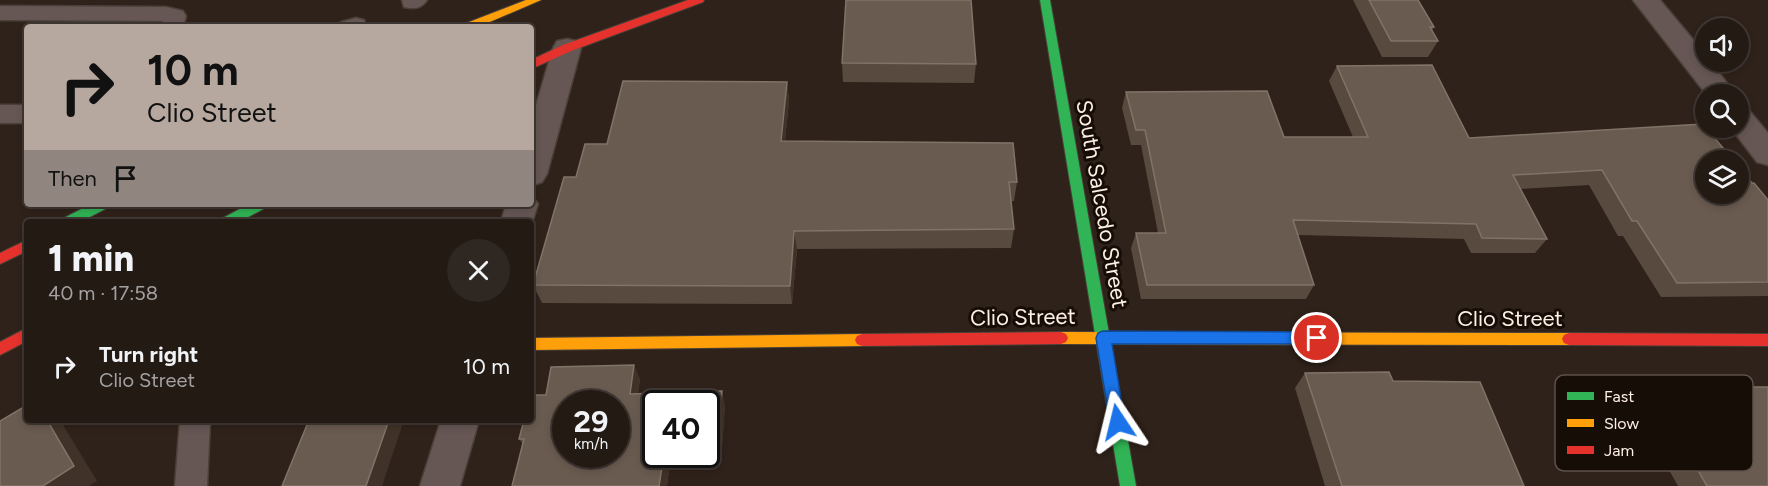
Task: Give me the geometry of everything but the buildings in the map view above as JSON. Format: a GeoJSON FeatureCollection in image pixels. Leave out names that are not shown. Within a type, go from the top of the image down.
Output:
{"type":"FeatureCollection","features":[{"type":"Feature","properties":{"kind":"street"},"geometry":{"type":"LineString","coordinates":[[476,24],[536,0]]}},
{"type":"Feature","properties":{"kind":"street"},"geometry":{"type":"LineString","coordinates":[[534,64],[663,6],[699,0]]}},
{"type":"Feature","properties":{"kind":"street","name":"South Salcedo Street"},"geometry":{"type":"LineString","coordinates":[[1045,0],[1128,486]]}},
{"type":"Feature","properties":{"kind":"street"},"geometry":{"type":"LineString","coordinates":[[1646,0],[1713,84]]}},
{"type":"Feature","properties":{"kind":"street"},"geometry":{"type":"LineString","coordinates":[[534,164],[567,48]]}},
{"type":"Feature","properties":{"kind":"street"},"geometry":{"type":"LineString","coordinates":[[1749,130],[1768,154]]}},
{"type":"Feature","properties":{"kind":"street"},"geometry":{"type":"LineString","coordinates":[[74,219],[96,207]]}},
{"type":"Feature","properties":{"kind":"street"},"geometry":{"type":"LineString","coordinates":[[233,219],[255,207]]}},
{"type":"Feature","properties":{"kind":"street"},"geometry":{"type":"LineString","coordinates":[[0,259],[24,246]]}},
{"type":"Feature","properties":{"kind":"street"},"geometry":{"type":"LineString","coordinates":[[0,349],[24,336]]}},
{"type":"Feature","properties":{"kind":"street","name":"Clio Street"},"geometry":{"type":"LineString","coordinates":[[534,344],[1103,338],[1768,340]]}},
{"type":"Feature","properties":{"kind":"street"},"geometry":{"type":"LineString","coordinates":[[440,486],[459,423]]}},
{"type":"Feature","properties":{"kind":"lane"},"geometry":{"type":"LineString","coordinates":[[0,13],[166,15],[175,16],[173,24]]}},
{"type":"Feature","properties":{"kind":"lane"},"geometry":{"type":"LineString","coordinates":[[0,114],[24,114]]}},
{"type":"Feature","properties":{"kind":"lane"},"geometry":{"type":"LineString","coordinates":[[191,486],[195,423]]}},
{"type":"Feature","properties":{"kind":"traffic: fast"},"geometry":{"type":"LineString","coordinates":[[1045,0],[1128,486]]}},
{"type":"Feature","properties":{"kind":"traffic: fast"},"geometry":{"type":"LineString","coordinates":[[74,219],[96,207]]}},
{"type":"Feature","properties":{"kind":"traffic: fast"},"geometry":{"type":"LineString","coordinates":[[233,219],[255,207]]}},
{"type":"Feature","properties":{"kind":"traffic: slow"},"geometry":{"type":"LineString","coordinates":[[476,24],[536,0]]}},
{"type":"Feature","properties":{"kind":"traffic: slow"},"geometry":{"type":"LineString","coordinates":[[1061,338],[1569,339]]}},
{"type":"Feature","properties":{"kind":"traffic: slow"},"geometry":{"type":"LineString","coordinates":[[534,344],[862,340]]}},
{"type":"Feature","properties":{"kind":"traffic: jam"},"geometry":{"type":"LineString","coordinates":[[534,64],[567,48],[699,0]]}},
{"type":"Feature","properties":{"kind":"traffic: jam"},"geometry":{"type":"LineString","coordinates":[[0,259],[24,247]]}},
{"type":"Feature","properties":{"kind":"traffic: jam"},"geometry":{"type":"LineString","coordinates":[[0,349],[24,336]]}},
{"type":"Feature","properties":{"kind":"traffic: jam"},"geometry":{"type":"LineString","coordinates":[[862,340],[1061,338]]}},
{"type":"Feature","properties":{"kind":"traffic: jam"},"geometry":{"type":"LineString","coordinates":[[1569,339],[1768,340]]}},
{"type":"Feature","properties":{"kind":"route"},"geometry":{"type":"LineString","coordinates":[[1118,422],[1103,338],[1317,338]]}}]}
